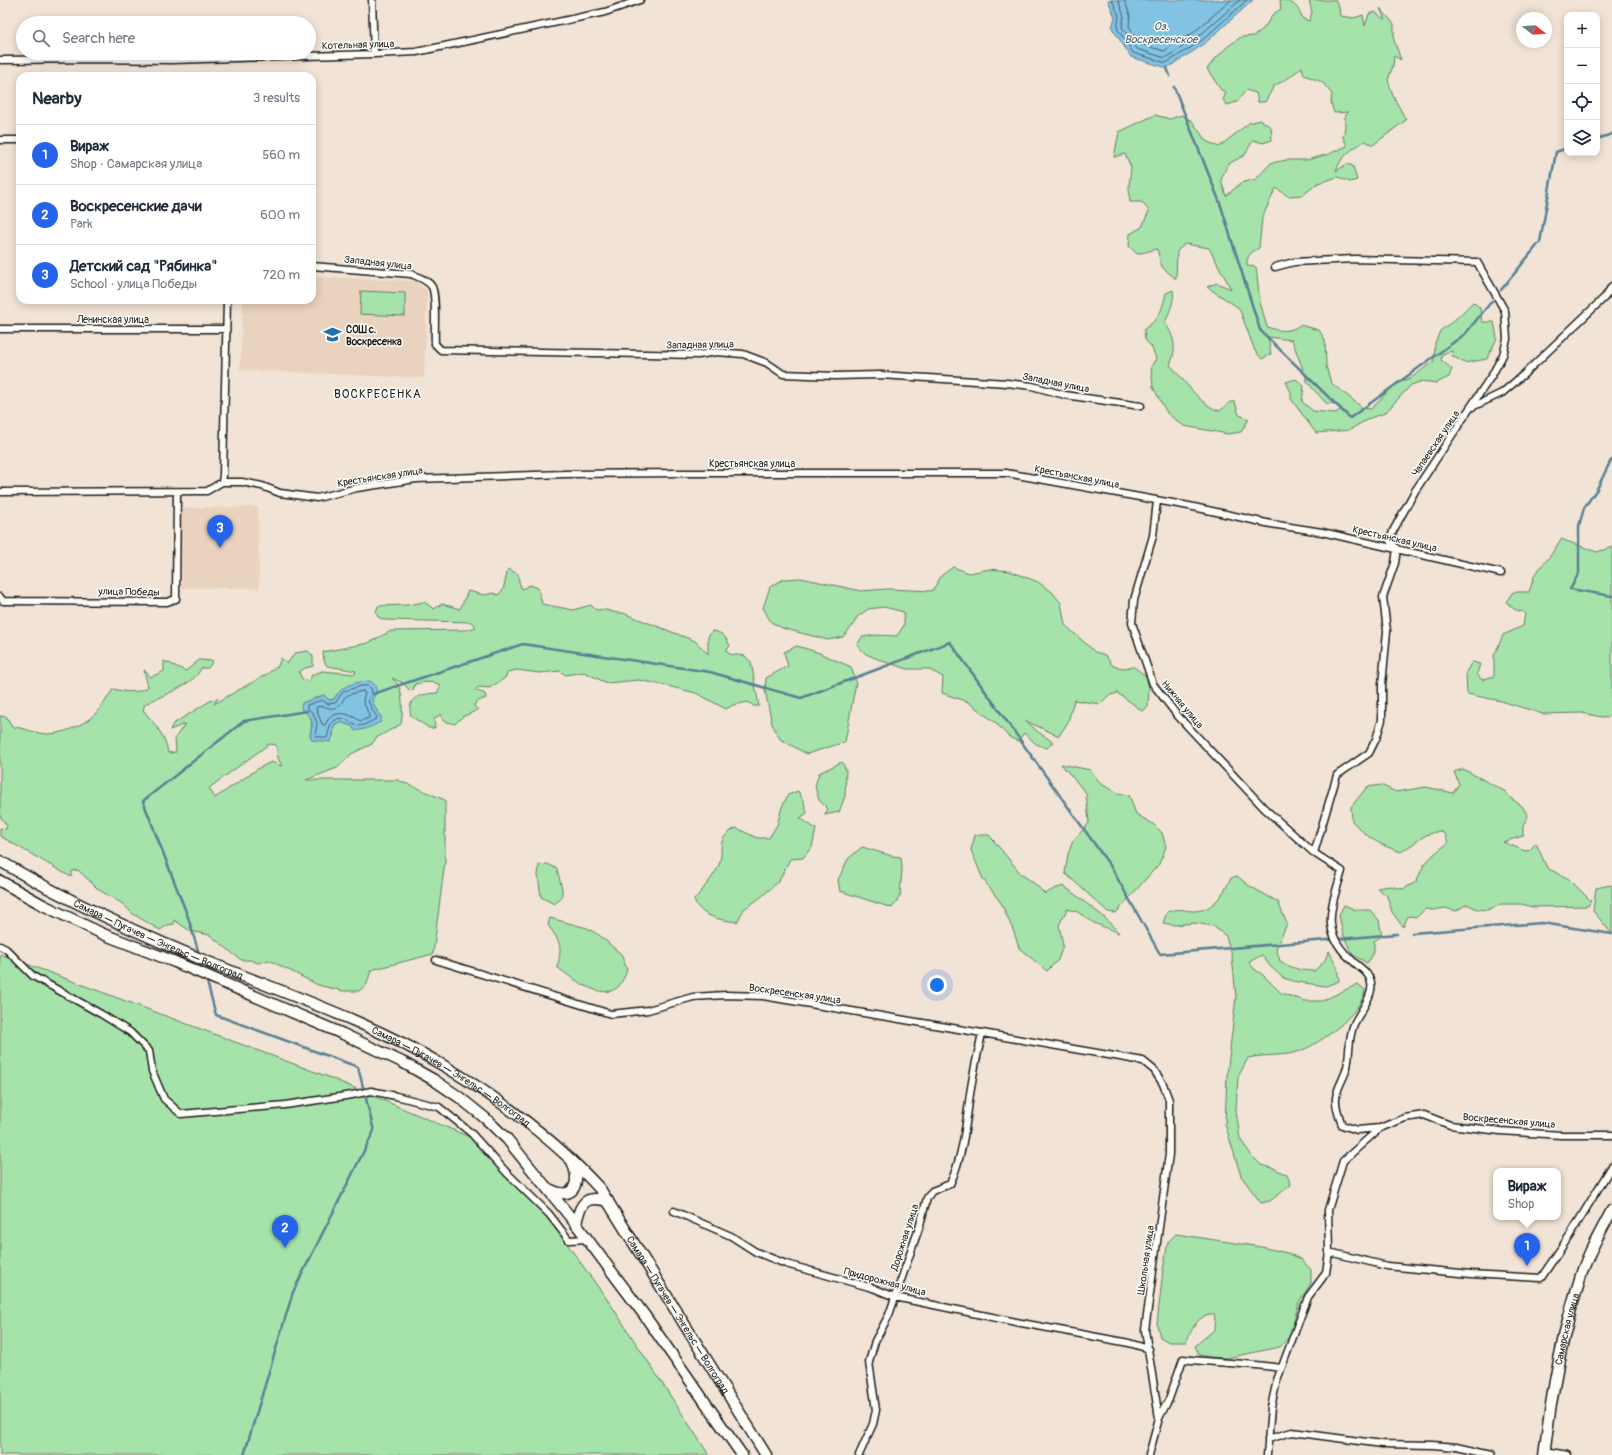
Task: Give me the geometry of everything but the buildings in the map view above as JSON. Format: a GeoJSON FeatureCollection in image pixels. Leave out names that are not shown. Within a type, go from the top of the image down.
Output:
{"type":"FeatureCollection","features":[{"type":"Feature","properties":{"kind":"main road","name":"Самара — Пугачев — Энгельс — Волгоград"},"geometry":{"type":"LineString","coordinates":[[0,861],[96,912],[166,944],[352,1020],[445,1066],[473,1083],[523,1119],[572,1161],[600,1189],[766,1455]]}},
{"type":"Feature","properties":{"kind":"main road","name":"Самара — Пугачев — Энгельс — Волгоград"},"geometry":{"type":"LineString","coordinates":[[0,881],[43,905],[103,934],[175,962],[344,1034],[402,1062],[434,1080],[474,1110],[507,1139],[587,1238],[645,1316],[742,1455]]}},
{"type":"Feature","properties":{"kind":"main road"},"geometry":{"type":"LineString","coordinates":[[547,1188],[557,1193],[563,1194],[570,1192],[575,1186],[577,1180],[572,1161]]}},
{"type":"Feature","properties":{"kind":"main road"},"geometry":{"type":"LineString","coordinates":[[576,1224],[578,1213],[582,1205],[588,1200],[596,1198],[608,1201]]}},
{"type":"Feature","properties":{"kind":"main road","name":"Самарская улица"},"geometry":{"type":"LineString","coordinates":[[1544,1453],[1566,1329],[1579,1281],[1592,1246],[1612,1210]]}},
{"type":"Feature","properties":{"kind":"street"},"geometry":{"type":"LineString","coordinates":[[372,0],[374,54]]}},
{"type":"Feature","properties":{"kind":"street","name":"Котельная улица"},"geometry":{"type":"LineString","coordinates":[[316,56],[416,52],[605,12],[640,0]]}},
{"type":"Feature","properties":{"kind":"street","name":"Котельная улица"},"geometry":{"type":"LineString","coordinates":[[0,60],[16,60]]}},
{"type":"Feature","properties":{"kind":"street"},"geometry":{"type":"LineString","coordinates":[[0,140],[16,140]]}},
{"type":"Feature","properties":{"kind":"street"},"geometry":{"type":"LineString","coordinates":[[1275,267],[1294,262],[1354,259],[1477,262],[1505,311],[1507,339],[1503,355],[1470,408]]}},
{"type":"Feature","properties":{"kind":"street","name":"Западная улица"},"geometry":{"type":"LineString","coordinates":[[316,266],[411,274],[424,280],[432,288],[435,300],[435,344],[441,350],[698,355],[716,352],[732,352],[743,354],[767,363],[783,374],[835,376],[880,375],[1032,386],[1065,395],[1141,406]]}},
{"type":"Feature","properties":{"kind":"street","name":"Чапаевская улица"},"geometry":{"type":"LineString","coordinates":[[1397,549],[1390,541],[1393,531],[1415,491],[1470,408],[1502,393],[1523,375],[1604,297],[1612,286]]}},
{"type":"Feature","properties":{"kind":"street"},"geometry":{"type":"LineString","coordinates":[[222,482],[228,304]]}},
{"type":"Feature","properties":{"kind":"street","name":"Ленинская улица"},"geometry":{"type":"LineString","coordinates":[[0,329],[226,329]]}},
{"type":"Feature","properties":{"kind":"street","name":"Крестьянская улица"},"geometry":{"type":"LineString","coordinates":[[0,492],[207,491],[222,482],[242,482],[262,486],[280,493],[317,498],[357,488],[416,479],[667,473],[1006,473],[1189,506],[1271,524],[1322,532],[1501,573]]}},
{"type":"Feature","properties":{"kind":"street","name":"улица Победы"},"geometry":{"type":"LineString","coordinates":[[0,597],[3,601],[167,602],[176,599],[177,492]]}},
{"type":"Feature","properties":{"kind":"street","name":"Нижняя улица"},"geometry":{"type":"LineString","coordinates":[[1157,501],[1153,536],[1134,600],[1132,623],[1153,684],[1177,714],[1264,808],[1314,853],[1342,871],[1332,905],[1330,919],[1332,934],[1347,956],[1368,974],[1372,983],[1370,992],[1354,1026],[1350,1042],[1347,1067],[1336,1098]]}},
{"type":"Feature","properties":{"kind":"street"},"geometry":{"type":"LineString","coordinates":[[1314,853],[1337,775],[1369,753],[1376,739],[1382,720],[1382,685],[1387,631],[1383,597],[1395,563],[1397,549]]}},
{"type":"Feature","properties":{"kind":"street"},"geometry":{"type":"LineString","coordinates":[[0,946],[6,949],[33,976],[130,1032],[149,1051],[152,1071],[164,1099],[181,1114],[285,1105],[352,1096],[371,1091],[439,1107],[471,1133],[506,1173],[549,1214],[569,1240],[587,1238]]}},
{"type":"Feature","properties":{"kind":"street","name":"Воскресенская улица"},"geometry":{"type":"LineString","coordinates":[[436,960],[611,1014],[648,1010],[693,997],[726,995],[763,996],[1143,1062],[1154,1070]]}},
{"type":"Feature","properties":{"kind":"street","name":"Дорожная улица"},"geometry":{"type":"LineString","coordinates":[[859,1455],[874,1424],[876,1410],[868,1362],[875,1341],[889,1315],[896,1297],[928,1198],[932,1191],[950,1184],[955,1172],[963,1139],[982,1033]]}},
{"type":"Feature","properties":{"kind":"street","name":"Школьная улица"},"geometry":{"type":"LineString","coordinates":[[1149,1455],[1160,1418],[1145,1330],[1169,1154],[1169,1100],[1164,1084],[1154,1070]]}},
{"type":"Feature","properties":{"kind":"street","name":"Воскресенская улица"},"geometry":{"type":"LineString","coordinates":[[1336,1098],[1338,1116],[1342,1125],[1356,1130],[1380,1128],[1405,1118],[1424,1115],[1450,1125],[1500,1132],[1561,1135],[1612,1135]]}},
{"type":"Feature","properties":{"kind":"street"},"geometry":{"type":"LineString","coordinates":[[1267,1455],[1271,1407],[1277,1380],[1308,1297],[1326,1273],[1329,1252],[1328,1210],[1342,1161],[1380,1128]]}},
{"type":"Feature","properties":{"kind":"street"},"geometry":{"type":"LineString","coordinates":[[1329,1252],[1387,1266],[1471,1274],[1541,1278],[1570,1235],[1612,1166]]}},
{"type":"Feature","properties":{"kind":"street","name":"Придорожная улица"},"geometry":{"type":"LineString","coordinates":[[674,1211],[731,1236],[756,1252],[786,1264],[873,1288],[896,1297],[1016,1322],[1129,1343],[1149,1349]]}},
{"type":"Feature","properties":{"kind":"street"},"geometry":{"type":"LineString","coordinates":[[1160,1418],[1169,1399],[1183,1359],[1217,1363],[1257,1364],[1281,1368]]}},
{"type":"Feature","properties":{"kind":"street"},"geometry":{"type":"LineString","coordinates":[[1268,1439],[1292,1432],[1382,1444],[1456,1447],[1491,1455]]}},
{"type":"Feature","properties":{"kind":"street"},"geometry":{"type":"LineString","coordinates":[[1544,1453],[1568,1455]]}},
{"type":"Feature","properties":{"kind":"shaded area","name":"СОШ с. Воскресенка"},"geometry":{"type":"Polygon","coordinates":[[[316,277],[415,281],[427,291],[424,378],[240,370],[243,304],[316,304],[316,277]]]}},
{"type":"Feature","properties":{"kind":"shaded area"},"geometry":{"type":"Polygon","coordinates":[[[258,507],[259,588],[182,588],[181,508],[258,507]]]}},
{"type":"Feature","properties":{"kind":"green space"},"geometry":{"type":"Polygon","coordinates":[[[1280,0],[1289,1],[1295,5],[1300,11],[1303,19],[1309,21],[1312,12],[1309,0],[1335,0],[1339,7],[1340,16],[1354,18],[1363,15],[1365,26],[1369,14],[1375,12],[1385,20],[1380,8],[1394,24],[1394,40],[1401,60],[1394,56],[1393,66],[1388,80],[1393,96],[1406,120],[1373,145],[1365,141],[1344,157],[1336,171],[1347,164],[1353,166],[1357,180],[1350,182],[1338,177],[1318,183],[1303,195],[1288,196],[1276,188],[1262,218],[1259,248],[1250,255],[1247,260],[1247,266],[1256,267],[1260,302],[1267,327],[1276,330],[1288,330],[1296,328],[1300,325],[1319,330],[1325,340],[1326,366],[1331,383],[1363,408],[1371,409],[1394,385],[1414,376],[1434,361],[1435,343],[1440,331],[1458,317],[1473,302],[1480,308],[1482,322],[1494,322],[1497,338],[1487,359],[1465,363],[1452,356],[1453,351],[1442,354],[1441,360],[1452,369],[1449,377],[1436,383],[1422,381],[1411,385],[1385,413],[1370,418],[1349,430],[1316,433],[1291,399],[1291,392],[1286,382],[1296,379],[1304,386],[1302,402],[1313,411],[1335,413],[1342,409],[1337,404],[1326,403],[1308,383],[1292,340],[1268,337],[1271,354],[1262,359],[1255,351],[1239,308],[1207,287],[1217,283],[1231,289],[1209,248],[1185,244],[1177,251],[1176,279],[1162,267],[1157,249],[1137,254],[1129,246],[1130,234],[1142,227],[1149,211],[1142,202],[1130,202],[1129,187],[1131,167],[1125,154],[1114,157],[1119,132],[1155,115],[1170,119],[1182,115],[1192,121],[1206,141],[1219,147],[1249,123],[1260,120],[1271,127],[1272,140],[1263,143],[1253,140],[1245,155],[1228,164],[1221,180],[1226,196],[1241,183],[1256,179],[1271,163],[1287,160],[1307,160],[1329,154],[1347,146],[1343,137],[1345,116],[1349,112],[1334,113],[1331,102],[1332,94],[1322,82],[1304,75],[1302,67],[1290,77],[1274,86],[1265,102],[1258,102],[1256,93],[1246,90],[1237,102],[1227,105],[1223,100],[1226,92],[1221,90],[1207,69],[1227,47],[1241,37],[1254,36],[1264,28],[1273,14],[1281,9],[1280,0]]]}},
{"type":"Feature","properties":{"kind":"green space"},"geometry":{"type":"Polygon","coordinates":[[[1173,290],[1170,311],[1165,323],[1174,344],[1174,354],[1170,365],[1199,398],[1212,408],[1220,411],[1230,402],[1235,402],[1239,415],[1249,419],[1241,432],[1228,434],[1184,426],[1167,413],[1153,387],[1151,367],[1156,358],[1151,346],[1145,340],[1144,329],[1154,322],[1160,314],[1166,293],[1173,290]]]}},
{"type":"Feature","properties":{"kind":"green space"},"geometry":{"type":"Polygon","coordinates":[[[361,291],[405,293],[405,316],[360,314],[361,291]]]}},
{"type":"Feature","properties":{"kind":"green space"},"geometry":{"type":"Polygon","coordinates":[[[1561,539],[1597,552],[1612,547],[1612,713],[1607,718],[1582,713],[1543,714],[1501,701],[1467,694],[1466,672],[1472,662],[1480,664],[1477,674],[1482,680],[1494,676],[1494,656],[1503,635],[1523,626],[1525,613],[1514,609],[1506,602],[1513,592],[1529,592],[1535,574],[1551,555],[1561,539]]]}},
{"type":"Feature","properties":{"kind":"green space"},"geometry":{"type":"Polygon","coordinates":[[[953,567],[969,573],[990,569],[1010,571],[1038,582],[1052,592],[1061,603],[1065,625],[1095,652],[1105,655],[1113,666],[1123,668],[1134,667],[1146,676],[1149,689],[1148,707],[1142,711],[1117,693],[1108,696],[1100,704],[1074,700],[1068,722],[1059,736],[1026,721],[1038,732],[1053,742],[1047,748],[1036,744],[1024,733],[1018,741],[1009,737],[996,723],[968,702],[942,693],[943,677],[928,669],[908,669],[885,662],[866,654],[857,645],[862,637],[877,635],[897,636],[904,625],[904,612],[884,607],[868,609],[857,617],[853,625],[843,637],[828,640],[782,628],[771,622],[763,608],[770,587],[784,579],[801,578],[861,591],[888,589],[932,591],[942,575],[953,567]]]}},
{"type":"Feature","properties":{"kind":"green space"},"geometry":{"type":"Polygon","coordinates":[[[508,569],[518,574],[522,589],[530,585],[538,588],[542,604],[573,610],[591,605],[596,610],[623,613],[695,641],[708,654],[708,637],[712,631],[718,632],[725,638],[730,646],[726,650],[729,654],[745,656],[751,662],[759,706],[754,706],[748,702],[733,705],[726,709],[696,693],[639,680],[607,683],[584,672],[565,675],[561,671],[539,673],[517,670],[508,672],[505,678],[489,688],[479,687],[475,690],[485,694],[486,698],[476,702],[474,706],[478,710],[462,717],[455,724],[443,721],[441,714],[434,719],[435,728],[429,728],[411,716],[411,705],[416,698],[420,696],[437,693],[441,685],[431,682],[418,683],[415,684],[413,690],[410,691],[403,683],[392,678],[400,688],[402,698],[401,724],[376,738],[372,744],[351,754],[337,768],[306,780],[398,780],[445,800],[445,861],[433,954],[371,970],[367,984],[359,991],[343,991],[318,985],[269,960],[258,963],[250,960],[241,960],[210,935],[190,931],[174,920],[174,924],[168,925],[160,930],[133,914],[123,904],[99,890],[78,870],[72,871],[71,877],[0,836],[0,828],[6,829],[7,826],[0,816],[0,716],[7,717],[12,727],[34,732],[54,734],[67,731],[95,714],[113,689],[131,692],[140,691],[148,687],[144,670],[151,677],[164,671],[164,661],[186,671],[199,660],[213,661],[208,668],[201,668],[192,680],[185,685],[145,704],[143,710],[162,735],[168,753],[176,752],[175,738],[185,724],[170,730],[173,724],[210,701],[218,698],[214,704],[267,674],[278,666],[281,658],[287,664],[295,653],[308,651],[313,656],[313,666],[305,668],[299,672],[302,679],[309,681],[312,675],[322,671],[355,674],[356,671],[327,666],[324,661],[323,652],[368,643],[391,631],[467,630],[476,627],[472,622],[385,620],[378,617],[376,612],[378,606],[407,605],[424,602],[434,609],[442,604],[460,609],[468,591],[484,595],[493,593],[498,595],[503,590],[508,569]],[[337,694],[334,699],[329,700],[324,695],[302,703],[307,711],[312,725],[310,735],[333,736],[334,725],[340,722],[352,726],[381,717],[374,706],[372,699],[337,694]],[[269,744],[209,788],[215,798],[259,768],[271,762],[282,766],[278,758],[276,745],[269,744]]]}},
{"type":"Feature","properties":{"kind":"green space"},"geometry":{"type":"Polygon","coordinates":[[[797,646],[817,652],[851,667],[856,682],[845,742],[807,754],[780,739],[772,724],[765,690],[766,678],[788,666],[784,652],[797,646]]]}},
{"type":"Feature","properties":{"kind":"green space"},"geometry":{"type":"Polygon","coordinates":[[[842,762],[846,770],[845,796],[839,812],[824,815],[828,809],[819,800],[815,786],[819,773],[842,762]]]}},
{"type":"Feature","properties":{"kind":"green space"},"geometry":{"type":"Polygon","coordinates":[[[1061,764],[1090,770],[1101,784],[1118,793],[1129,795],[1136,814],[1153,824],[1162,833],[1166,847],[1159,864],[1116,913],[1108,912],[1065,873],[1068,854],[1073,841],[1089,823],[1086,793],[1061,764]]]}},
{"type":"Feature","properties":{"kind":"green space"},"geometry":{"type":"Polygon","coordinates":[[[1463,769],[1506,792],[1509,797],[1522,806],[1528,816],[1523,826],[1523,836],[1503,842],[1525,851],[1530,850],[1536,843],[1547,868],[1569,879],[1591,901],[1588,906],[1533,907],[1521,904],[1501,904],[1487,910],[1477,909],[1467,904],[1456,911],[1445,908],[1433,910],[1425,909],[1417,917],[1408,916],[1403,927],[1392,912],[1387,896],[1377,888],[1390,886],[1403,889],[1416,882],[1424,865],[1433,855],[1448,843],[1445,834],[1439,831],[1426,835],[1401,852],[1369,837],[1352,821],[1351,807],[1367,787],[1381,785],[1396,792],[1426,787],[1453,793],[1459,784],[1454,772],[1463,769]]]}},
{"type":"Feature","properties":{"kind":"green space"},"geometry":{"type":"Polygon","coordinates":[[[798,791],[804,802],[807,813],[800,818],[816,829],[812,847],[803,858],[790,859],[779,881],[760,898],[744,909],[737,922],[718,919],[706,914],[697,906],[694,900],[718,867],[722,841],[729,832],[736,828],[757,838],[769,838],[777,825],[782,807],[788,795],[798,791]]]}},
{"type":"Feature","properties":{"kind":"green space"},"geometry":{"type":"Polygon","coordinates":[[[975,835],[989,835],[1021,874],[1035,884],[1045,894],[1064,886],[1104,917],[1119,933],[1094,923],[1076,911],[1067,909],[1059,925],[1063,946],[1058,960],[1047,971],[1019,948],[1014,932],[1001,903],[983,879],[971,850],[975,835]]]}},
{"type":"Feature","properties":{"kind":"green space"},"geometry":{"type":"Polygon","coordinates":[[[862,847],[892,856],[901,857],[902,868],[900,896],[892,908],[840,891],[838,880],[848,859],[862,847]]]}},
{"type":"Feature","properties":{"kind":"green space"},"geometry":{"type":"Polygon","coordinates":[[[548,864],[557,869],[562,889],[562,898],[554,904],[541,897],[538,875],[539,865],[548,864]]]}},
{"type":"Feature","properties":{"kind":"green space"},"geometry":{"type":"Polygon","coordinates":[[[1237,876],[1248,885],[1278,902],[1287,924],[1276,948],[1280,961],[1296,969],[1314,971],[1324,962],[1329,951],[1337,967],[1339,981],[1326,986],[1297,982],[1283,978],[1270,966],[1262,955],[1249,962],[1253,968],[1263,975],[1281,993],[1305,1001],[1322,1001],[1358,984],[1365,990],[1362,999],[1348,1018],[1329,1035],[1294,1053],[1248,1058],[1238,1077],[1236,1110],[1240,1139],[1252,1156],[1261,1165],[1275,1169],[1287,1175],[1291,1185],[1270,1201],[1261,1203],[1241,1176],[1225,1124],[1227,1075],[1236,997],[1232,956],[1226,936],[1213,926],[1195,923],[1174,925],[1163,923],[1167,912],[1179,909],[1195,911],[1208,908],[1222,895],[1231,878],[1237,876]]]}},
{"type":"Feature","properties":{"kind":"green space"},"geometry":{"type":"Polygon","coordinates":[[[1611,885],[1612,934],[1593,911],[1596,888],[1611,885]]]}},
{"type":"Feature","properties":{"kind":"green space"},"geometry":{"type":"Polygon","coordinates":[[[1344,905],[1356,910],[1370,910],[1379,920],[1382,936],[1374,941],[1374,951],[1367,963],[1352,954],[1343,934],[1339,915],[1344,905]]]}},
{"type":"Feature","properties":{"kind":"green space"},"geometry":{"type":"Polygon","coordinates":[[[550,918],[587,928],[599,935],[621,954],[627,970],[618,987],[611,991],[604,992],[595,990],[578,982],[557,967],[560,949],[558,940],[548,925],[550,918]]]}},
{"type":"Feature","properties":{"kind":"green space"},"geometry":{"type":"Polygon","coordinates":[[[0,954],[326,1076],[472,1138],[529,1191],[611,1305],[709,1455],[0,1455],[0,954]]]}},
{"type":"Feature","properties":{"kind":"green space"},"geometry":{"type":"Polygon","coordinates":[[[1176,1234],[1261,1247],[1287,1253],[1301,1259],[1311,1270],[1311,1283],[1299,1302],[1290,1336],[1280,1347],[1227,1358],[1199,1355],[1195,1346],[1214,1330],[1215,1315],[1209,1315],[1200,1319],[1196,1323],[1186,1342],[1169,1342],[1160,1337],[1157,1324],[1163,1270],[1168,1242],[1176,1234]]]}},
{"type":"Feature","properties":{"kind":"water","name":"Оз. Воскресенское"},"geometry":{"type":"Polygon","coordinates":[[[1108,0],[1253,0],[1203,45],[1167,68],[1131,57],[1112,28],[1115,17],[1108,0]]]}},
{"type":"Feature","properties":{"kind":"water"},"geometry":{"type":"Polygon","coordinates":[[[370,681],[375,685],[377,692],[372,699],[374,706],[381,717],[381,722],[365,729],[355,731],[352,726],[340,722],[334,725],[333,736],[330,742],[312,740],[310,735],[312,720],[301,709],[302,703],[324,695],[329,700],[334,699],[341,690],[349,685],[370,681]]]}},
{"type":"Feature","properties":{"kind":"waterway"},"geometry":{"type":"LineString","coordinates":[[1167,68],[1170,76]]}},
{"type":"Feature","properties":{"kind":"waterway"},"geometry":{"type":"LineString","coordinates":[[1174,87],[1220,203],[1260,330],[1350,418],[1465,334],[1492,301]]}},
{"type":"Feature","properties":{"kind":"waterway"},"geometry":{"type":"LineString","coordinates":[[1600,138],[1612,134]]}},
{"type":"Feature","properties":{"kind":"waterway"},"geometry":{"type":"LineString","coordinates":[[1501,290],[1540,242],[1556,152],[1564,149]]}},
{"type":"Feature","properties":{"kind":"waterway"},"geometry":{"type":"LineString","coordinates":[[1612,460],[1597,489],[1584,508],[1579,526],[1579,573],[1570,589],[1612,596]]}},
{"type":"Feature","properties":{"kind":"waterway"},"geometry":{"type":"LineString","coordinates":[[373,694],[523,644],[710,672],[801,698],[950,642],[1111,867],[1160,954],[1397,934]]}},
{"type":"Feature","properties":{"kind":"waterway"},"geometry":{"type":"LineString","coordinates":[[199,954],[188,917],[143,801],[244,721],[307,711]]}},
{"type":"Feature","properties":{"kind":"waterway"},"geometry":{"type":"LineString","coordinates":[[1412,933],[1542,923],[1612,934]]}},
{"type":"Feature","properties":{"kind":"waterway"},"geometry":{"type":"LineString","coordinates":[[206,978],[216,1015],[358,1067],[374,1131],[293,1292],[244,1455]]}},
{"type":"Feature","properties":{"kind":"place","name":"СОШ с. Воскресенка"},"geometry":{"type":"Point","coordinates":[333,335]}},
{"type":"Feature","properties":{"kind":"place","name":"Детский сад \"Рябинка\""},"geometry":{"type":"Point","coordinates":[220,548]}},
{"type":"Feature","properties":{"kind":"place","name":"Воскресенские дачи"},"geometry":{"type":"Point","coordinates":[285,1248]}},
{"type":"Feature","properties":{"kind":"place","name":"Вираж"},"geometry":{"type":"Point","coordinates":[1527,1266]}},
{"type":"Feature","properties":{"kind":"district","name":"ВОСКРЕСЕНКА"},"geometry":{"type":"Point","coordinates":[378,394]}}]}
